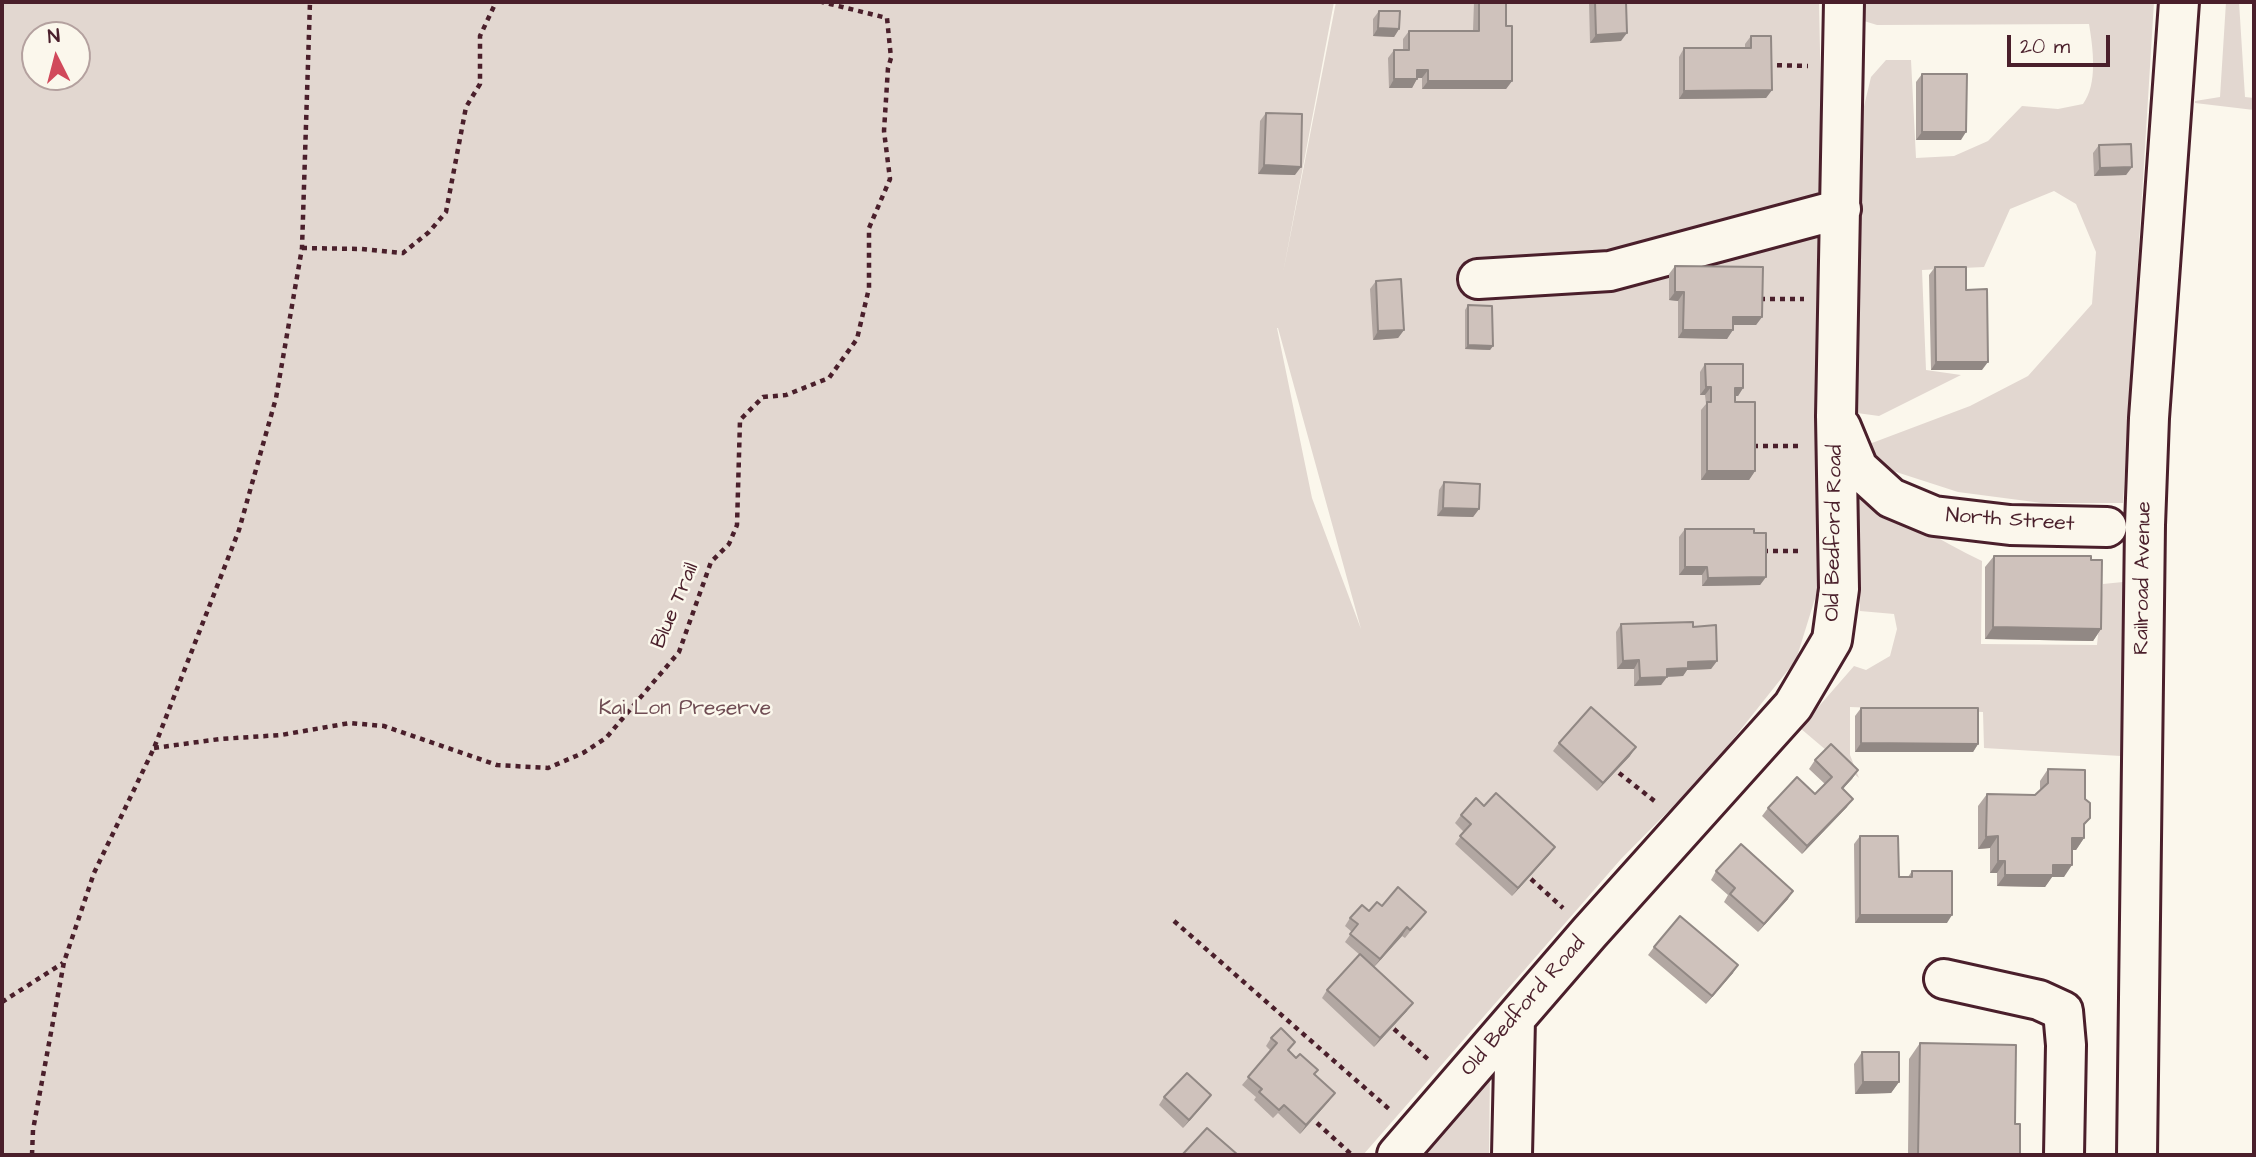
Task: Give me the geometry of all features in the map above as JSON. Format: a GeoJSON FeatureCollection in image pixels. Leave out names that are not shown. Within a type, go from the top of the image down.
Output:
{"type":"FeatureCollection","features":[{"type":"Feature","properties":{"kind":"street","name":"Old Bedford Road"},"geometry":{"type":"LineString","coordinates":[[1407,1144],[1685,825],[1793,706],[1832,640],[1839,589],[1836,431],[1844,2]]}},
{"type":"Feature","properties":{"kind":"street","name":"Railroad Avenue"},"geometry":{"type":"LineString","coordinates":[[2137,1155],[2145,525],[2149,418],[2179,2]]}},
{"type":"Feature","properties":{"kind":"street"},"geometry":{"type":"LineString","coordinates":[[1478,279],[1610,271],[1841,209]]}},
{"type":"Feature","properties":{"kind":"street","name":"North Street"},"geometry":{"type":"LineString","coordinates":[[1836,431],[1858,468],[1891,498],[1934,516],[2010,525],[2107,527]]}},
{"type":"Feature","properties":{"kind":"street"},"geometry":{"type":"LineString","coordinates":[[1944,979],[2039,1000],[2063,1011],[2066,1045],[2064,1155]]}},
{"type":"Feature","properties":{"kind":"street"},"geometry":{"type":"LineString","coordinates":[[1512,1155],[1515,1019]]}},
{"type":"Feature","properties":{"kind":"path"},"geometry":{"type":"LineString","coordinates":[[32,1155],[33,1130],[64,962],[94,873],[154,748],[239,530],[276,398],[302,247],[310,2]]}},
{"type":"Feature","properties":{"kind":"path"},"geometry":{"type":"LineString","coordinates":[[302,247],[403,253],[429,232],[446,212],[466,107],[480,84],[480,36],[496,2]]}},
{"type":"Feature","properties":{"kind":"path","name":"Blue Trail"},"geometry":{"type":"LineString","coordinates":[[154,748],[220,739],[281,735],[350,723],[384,726],[497,765],[548,768],[583,753],[606,738],[679,652],[711,562],[729,544],[737,525],[740,420],[763,397],[786,395],[828,378],[857,339],[869,288],[869,228],[890,179],[884,131],[891,58],[887,18],[822,2]]}},
{"type":"Feature","properties":{"kind":"path"},"geometry":{"type":"LineString","coordinates":[[1753,446],[1836,431]]}},
{"type":"Feature","properties":{"kind":"path"},"geometry":{"type":"LineString","coordinates":[[1619,773],[1685,825]]}},
{"type":"Feature","properties":{"kind":"path"},"geometry":{"type":"LineString","coordinates":[[1174,921],[1407,1144]]}},
{"type":"Feature","properties":{"kind":"path"},"geometry":{"type":"LineString","coordinates":[[2,1002],[64,962]]}},
{"type":"Feature","properties":{"kind":"path"},"geometry":{"type":"LineString","coordinates":[[1394,1030],[1457,1085]]}},
{"type":"Feature","properties":{"kind":"path"},"geometry":{"type":"LineString","coordinates":[[1317,1123],[1352,1155]]}},
{"type":"Feature","properties":{"kind":"green space","name":"Kai Lon Preserve"},"geometry":{"type":"Polygon","coordinates":[[[2,2],[1334,2],[1283,273],[1336,2],[1819,2],[1822,147],[1818,253],[1817,592],[1796,660],[1707,772],[1621,859],[1363,1155],[2,1155],[2,2]],[[1278,328],[1312,498],[1361,629],[1278,328]]]}},
{"type":"Feature","properties":{"kind":"green space"},"geometry":{"type":"Polygon","coordinates":[[[1862,2],[2154,2],[2123,503],[2042,503],[1958,492],[1890,470],[1864,446],[1970,406],[2028,376],[2092,304],[2096,252],[2076,204],[2054,191],[2010,209],[1984,267],[1922,270],[1926,370],[1961,375],[1879,416],[1857,413],[1852,401],[1860,123],[1871,77],[1886,60],[1911,60],[1916,158],[1954,156],[1988,141],[2022,106],[2058,109],[2083,104],[2093,76],[2089,24],[1877,25],[1864,21],[1862,2]]]}},
{"type":"Feature","properties":{"kind":"green space"},"geometry":{"type":"Polygon","coordinates":[[[2226,2],[2239,2],[2245,97],[2254,98],[2254,110],[2195,103],[2220,97],[2226,2]]]}},
{"type":"Feature","properties":{"kind":"green space"},"geometry":{"type":"Polygon","coordinates":[[[1858,493],[1982,561],[1981,644],[2097,645],[2103,584],[2123,582],[2121,756],[1984,748],[1983,712],[1850,707],[1850,755],[1859,778],[1800,728],[1854,666],[1866,670],[1890,656],[1897,629],[1894,614],[1860,611],[1858,493]]]}},
{"type":"Feature","properties":{"kind":"green space"},"geometry":{"type":"Polygon","coordinates":[[[1490,1070],[1489,1155],[1415,1155],[1490,1070]]]}},
{"type":"Feature","properties":{"kind":"building"},"geometry":{"type":"Polygon","coordinates":[[[1479,2],[1506,2],[1506,26],[1512,26],[1512,81],[1428,81],[1428,70],[1417,70],[1417,79],[1394,79],[1394,50],[1409,50],[1409,31],[1479,31],[1479,2]]]}},
{"type":"Feature","properties":{"kind":"building"},"geometry":{"type":"Polygon","coordinates":[[[1595,2],[1626,2],[1627,33],[1596,35],[1595,2]]]}},
{"type":"Feature","properties":{"kind":"building"},"geometry":{"type":"Polygon","coordinates":[[[1379,11],[1400,11],[1399,29],[1378,28],[1379,11]]]}},
{"type":"Feature","properties":{"kind":"building"},"geometry":{"type":"Polygon","coordinates":[[[1751,36],[1771,36],[1772,90],[1684,91],[1684,48],[1751,48],[1751,36]]]}},
{"type":"Feature","properties":{"kind":"building"},"geometry":{"type":"Polygon","coordinates":[[[1922,74],[1967,74],[1966,132],[1922,132],[1922,74]]]}},
{"type":"Feature","properties":{"kind":"building"},"geometry":{"type":"Polygon","coordinates":[[[1266,113],[1302,114],[1301,167],[1264,165],[1266,113]]]}},
{"type":"Feature","properties":{"kind":"building"},"geometry":{"type":"Polygon","coordinates":[[[2131,144],[2132,167],[2100,168],[2099,145],[2131,144]]]}},
{"type":"Feature","properties":{"kind":"building"},"geometry":{"type":"Polygon","coordinates":[[[1675,266],[1763,267],[1762,317],[1733,317],[1733,330],[1683,330],[1684,292],[1675,292],[1675,266]]]}},
{"type":"Feature","properties":{"kind":"building"},"geometry":{"type":"Polygon","coordinates":[[[1935,267],[1966,267],[1966,290],[1987,289],[1988,362],[1936,362],[1935,267]]]}},
{"type":"Feature","properties":{"kind":"building"},"geometry":{"type":"Polygon","coordinates":[[[1401,279],[1404,330],[1378,331],[1376,281],[1401,279]]]}},
{"type":"Feature","properties":{"kind":"building"},"geometry":{"type":"Polygon","coordinates":[[[1468,305],[1492,306],[1493,346],[1468,345],[1468,305]]]}},
{"type":"Feature","properties":{"kind":"building"},"geometry":{"type":"Polygon","coordinates":[[[1705,364],[1743,364],[1743,388],[1735,388],[1735,402],[1755,402],[1755,471],[1707,471],[1707,402],[1711,402],[1711,387],[1706,387],[1705,364]]]}},
{"type":"Feature","properties":{"kind":"building"},"geometry":{"type":"Polygon","coordinates":[[[1444,482],[1480,484],[1479,509],[1443,508],[1444,482]]]}},
{"type":"Feature","properties":{"kind":"building"},"geometry":{"type":"Polygon","coordinates":[[[1685,529],[1754,529],[1754,533],[1766,533],[1766,577],[1708,578],[1707,567],[1685,567],[1685,529]]]}},
{"type":"Feature","properties":{"kind":"building"},"geometry":{"type":"Polygon","coordinates":[[[1994,556],[2091,556],[2091,560],[2102,560],[2101,629],[1993,627],[1994,556]]]}},
{"type":"Feature","properties":{"kind":"building"},"geometry":{"type":"Polygon","coordinates":[[[1693,622],[1693,627],[1716,625],[1717,661],[1688,662],[1688,668],[1667,669],[1667,677],[1640,678],[1639,660],[1623,661],[1621,624],[1693,622]]]}},
{"type":"Feature","properties":{"kind":"building"},"geometry":{"type":"Polygon","coordinates":[[[1591,707],[1636,747],[1603,783],[1559,743],[1591,707]]]}},
{"type":"Feature","properties":{"kind":"building"},"geometry":{"type":"Polygon","coordinates":[[[1861,708],[1978,708],[1978,744],[1861,743],[1861,708]]]}},
{"type":"Feature","properties":{"kind":"building"},"geometry":{"type":"Polygon","coordinates":[[[1831,744],[1858,770],[1842,788],[1853,799],[1807,846],[1768,808],[1797,777],[1815,794],[1832,777],[1815,760],[1831,744]]]}},
{"type":"Feature","properties":{"kind":"building"},"geometry":{"type":"Polygon","coordinates":[[[2048,769],[2085,770],[2085,799],[2090,803],[2090,818],[2084,824],[2084,838],[2072,838],[2072,865],[2053,865],[2053,875],[2005,875],[2005,861],[1998,861],[1998,836],[1986,837],[1987,794],[2035,795],[2048,783],[2048,769]]]}},
{"type":"Feature","properties":{"kind":"building"},"geometry":{"type":"Polygon","coordinates":[[[1496,793],[1555,847],[1518,888],[1460,836],[1471,824],[1461,815],[1476,798],[1484,806],[1496,793]]]}},
{"type":"Feature","properties":{"kind":"building"},"geometry":{"type":"Polygon","coordinates":[[[1860,836],[1898,836],[1899,877],[1912,877],[1912,871],[1952,871],[1952,915],[1860,915],[1860,836]]]}},
{"type":"Feature","properties":{"kind":"building"},"geometry":{"type":"Polygon","coordinates":[[[1741,844],[1793,891],[1764,924],[1730,894],[1735,888],[1716,871],[1741,844]]]}},
{"type":"Feature","properties":{"kind":"building"},"geometry":{"type":"Polygon","coordinates":[[[1398,887],[1426,912],[1410,930],[1407,927],[1380,959],[1350,934],[1358,924],[1350,918],[1362,905],[1369,911],[1377,902],[1382,906],[1398,887]]]}},
{"type":"Feature","properties":{"kind":"building"},"geometry":{"type":"Polygon","coordinates":[[[1680,916],[1738,965],[1712,996],[1654,947],[1680,916]]]}},
{"type":"Feature","properties":{"kind":"building"},"geometry":{"type":"Polygon","coordinates":[[[1360,954],[1413,1003],[1380,1038],[1327,990],[1360,954]]]}},
{"type":"Feature","properties":{"kind":"building"},"geometry":{"type":"Polygon","coordinates":[[[1281,1028],[1295,1042],[1288,1050],[1296,1058],[1300,1054],[1318,1070],[1314,1074],[1335,1093],[1306,1125],[1284,1105],[1279,1110],[1259,1092],[1262,1089],[1248,1077],[1277,1043],[1271,1038],[1281,1028]]]}},
{"type":"Feature","properties":{"kind":"building"},"geometry":{"type":"Polygon","coordinates":[[[1920,1043],[2016,1045],[2015,1124],[2020,1124],[2020,1155],[1918,1155],[1920,1043]]]}},
{"type":"Feature","properties":{"kind":"building"},"geometry":{"type":"Polygon","coordinates":[[[1862,1052],[1899,1052],[1899,1082],[1863,1082],[1862,1052]]]}},
{"type":"Feature","properties":{"kind":"building"},"geometry":{"type":"Polygon","coordinates":[[[1187,1073],[1211,1095],[1189,1120],[1164,1097],[1187,1073]]]}},
{"type":"Feature","properties":{"kind":"building"},"geometry":{"type":"Polygon","coordinates":[[[1207,1128],[1238,1155],[1182,1155],[1207,1128]]]}}]}
